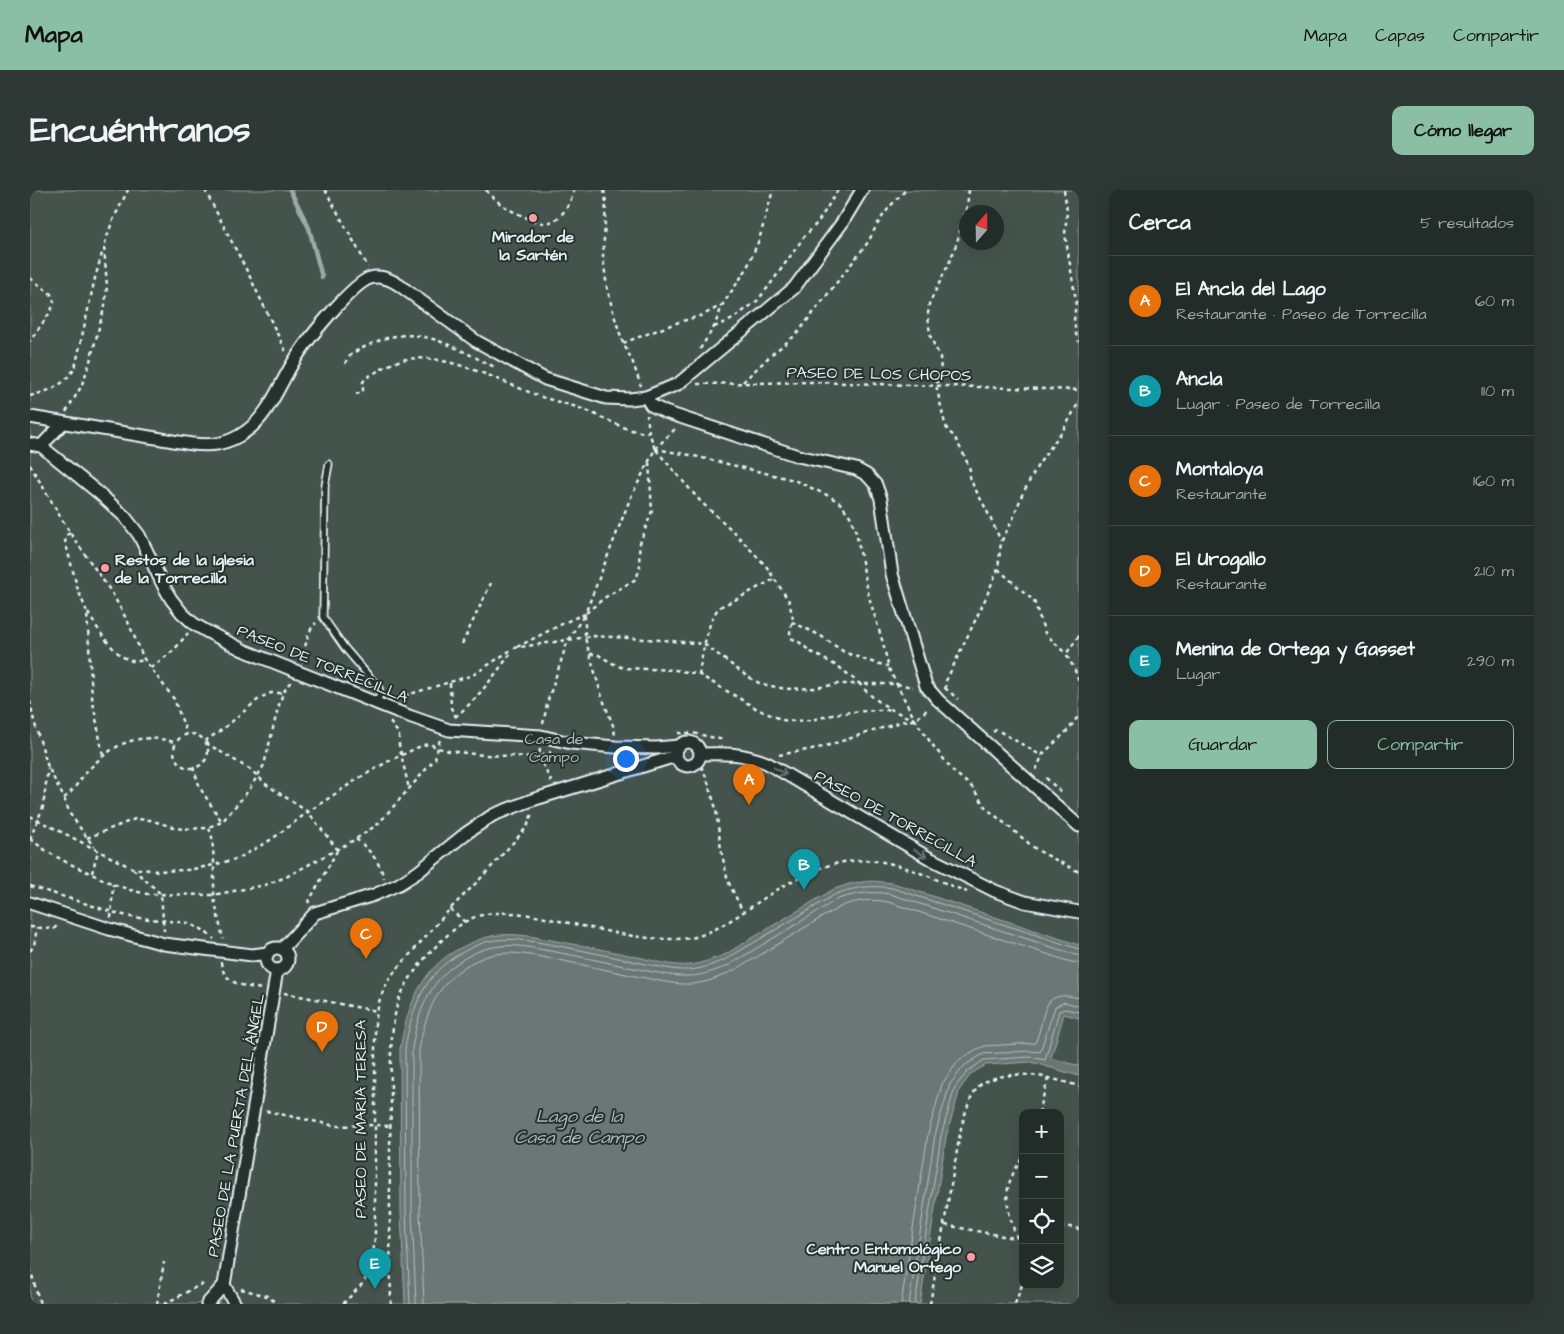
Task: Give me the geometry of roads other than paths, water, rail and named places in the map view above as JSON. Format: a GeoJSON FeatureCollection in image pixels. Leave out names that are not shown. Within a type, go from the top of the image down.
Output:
{"type":"FeatureCollection","features":[{"type":"Feature","properties":{"kind":"street"},"geometry":{"type":"LineString","coordinates":[[648,401],[678,384],[794,288],[842,223],[862,190]]}},
{"type":"Feature","properties":{"kind":"street"},"geometry":{"type":"LineString","coordinates":[[30,417],[187,443],[217,444],[231,440],[254,424],[267,408],[294,360],[313,334],[350,293],[363,282],[372,278],[384,278],[394,281],[476,341],[545,379],[606,398],[648,401],[660,410],[683,418],[798,456],[856,469],[866,475],[876,485],[883,512],[892,574],[926,686],[938,700],[1079,826]]}},
{"type":"Feature","properties":{"kind":"street"},"geometry":{"type":"LineString","coordinates":[[35,445],[63,423]]}},
{"type":"Feature","properties":{"kind":"street","name":"PASEO DE TORRECILLA"},"geometry":{"type":"LineString","coordinates":[[35,445],[100,494],[125,517],[139,534],[171,599],[182,614],[194,624],[244,650],[298,673],[378,699],[390,709],[446,729],[541,736],[571,743],[677,751]]}},
{"type":"Feature","properties":{"kind":"street","name":"PASEO DE TORRECILLA"},"geometry":{"type":"LineString","coordinates":[[677,751],[685,743],[692,743],[698,748],[699,757]]}},
{"type":"Feature","properties":{"kind":"street"},"geometry":{"type":"LineString","coordinates":[[282,949],[315,913],[388,889],[418,872],[479,823],[505,809],[532,800],[554,787],[677,751]]}},
{"type":"Feature","properties":{"kind":"street","name":"PASEO DE TORRECILLA"},"geometry":{"type":"LineString","coordinates":[[677,751],[679,762],[685,766],[692,765],[699,757],[733,754],[746,755],[767,763],[930,858],[995,891],[1025,902],[1079,912]]}},
{"type":"Feature","properties":{"kind":"street"},"geometry":{"type":"LineString","coordinates":[[30,904],[164,944],[220,947],[252,955],[268,953],[276,948],[282,949],[286,952],[287,962],[282,969],[277,970],[267,963],[268,953]]}},
{"type":"Feature","properties":{"kind":"street","name":"PASEO DE LA PUERTA DEL ÁNGEL"},"geometry":{"type":"LineString","coordinates":[[218,1284],[254,1109],[277,970]]}},
{"type":"Feature","properties":{"kind":"street"},"geometry":{"type":"LineString","coordinates":[[207,1304],[218,1284],[235,1304]]}},
{"type":"Feature","properties":{"kind":"lane"},"geometry":{"type":"LineString","coordinates":[[329,464],[325,486],[323,617],[344,647],[379,688],[378,699]]}},
{"type":"Feature","properties":{"kind":"water","name":"Lago de la Casa de Campo"},"geometry":{"type":"Polygon","coordinates":[[[872,881],[893,883],[1079,945],[1079,1018],[1064,1014],[1051,1058],[1079,1066],[1079,1076],[1031,1062],[986,1065],[971,1074],[960,1089],[946,1137],[920,1304],[405,1304],[401,1212],[400,1049],[406,1022],[415,996],[439,963],[455,951],[476,941],[492,936],[508,935],[540,938],[671,964],[691,965],[724,955],[834,889],[853,883],[872,881]]]}},
{"type":"Feature","properties":{"kind":"waterway"},"geometry":{"type":"LineString","coordinates":[[290,190],[309,228],[322,277]]}},
{"type":"Feature","properties":{"kind":"place","name":"Mirador de la Sartén"},"geometry":{"type":"Point","coordinates":[533,218]}},
{"type":"Feature","properties":{"kind":"place","name":"Restos de la Iglesia de la Torrecilla"},"geometry":{"type":"Point","coordinates":[105,568]}},
{"type":"Feature","properties":{"kind":"place","name":"El Ancla del Lago"},"geometry":{"type":"Point","coordinates":[749,805]}},
{"type":"Feature","properties":{"kind":"place","name":"Ancla"},"geometry":{"type":"Point","coordinates":[804,890]}},
{"type":"Feature","properties":{"kind":"place","name":"Montaloya"},"geometry":{"type":"Point","coordinates":[366,959]}},
{"type":"Feature","properties":{"kind":"place","name":"El Urogallo"},"geometry":{"type":"Point","coordinates":[322,1052]}},
{"type":"Feature","properties":{"kind":"place","name":"Centro Entomológico Manuel Ortego"},"geometry":{"type":"Point","coordinates":[971,1257]}},
{"type":"Feature","properties":{"kind":"place","name":"Menina de Ortega y Gasset"},"geometry":{"type":"Point","coordinates":[375,1289]}},
{"type":"Feature","properties":{"kind":"park label","name":"Casa de Campo"},"geometry":{"type":"Point","coordinates":[554,747]}}]}
